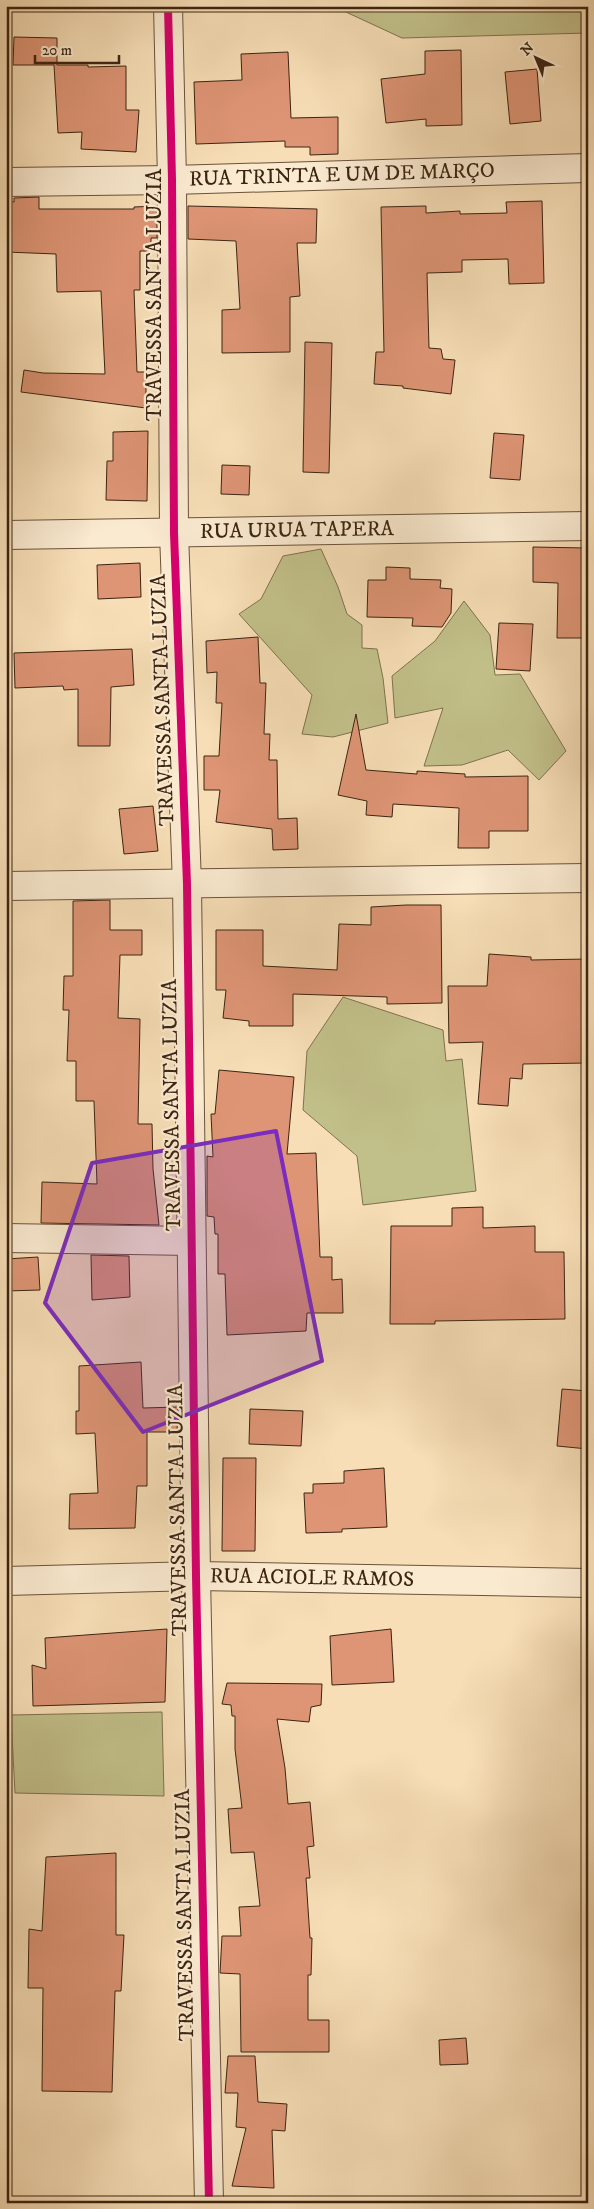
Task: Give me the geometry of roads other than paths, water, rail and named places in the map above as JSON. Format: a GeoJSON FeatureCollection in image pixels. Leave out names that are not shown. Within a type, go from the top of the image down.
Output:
{"type":"FeatureCollection","features":[{"type":"Feature","properties":{"kind":"street","name":"TRAVESSA SANTA LUZIA"},"geometry":{"type":"LineString","coordinates":[[168,6],[172,180],[174,533],[187,884],[196,1576],[209,2203]]}},
{"type":"Feature","properties":{"kind":"street","name":"RUA TRINTA E UM DE MARÇO"},"geometry":{"type":"LineString","coordinates":[[6,182],[172,180],[588,168]]}},
{"type":"Feature","properties":{"kind":"street","name":"RUA URUA TAPERA"},"geometry":{"type":"LineString","coordinates":[[6,534],[588,526]]}},
{"type":"Feature","properties":{"kind":"street"},"geometry":{"type":"LineString","coordinates":[[6,886],[588,878]]}},
{"type":"Feature","properties":{"kind":"street"},"geometry":{"type":"LineString","coordinates":[[6,1238],[191,1241]]}},
{"type":"Feature","properties":{"kind":"street","name":"RUA ACIOLE RAMOS"},"geometry":{"type":"LineString","coordinates":[[6,1581],[196,1576],[588,1583]]}}]}
